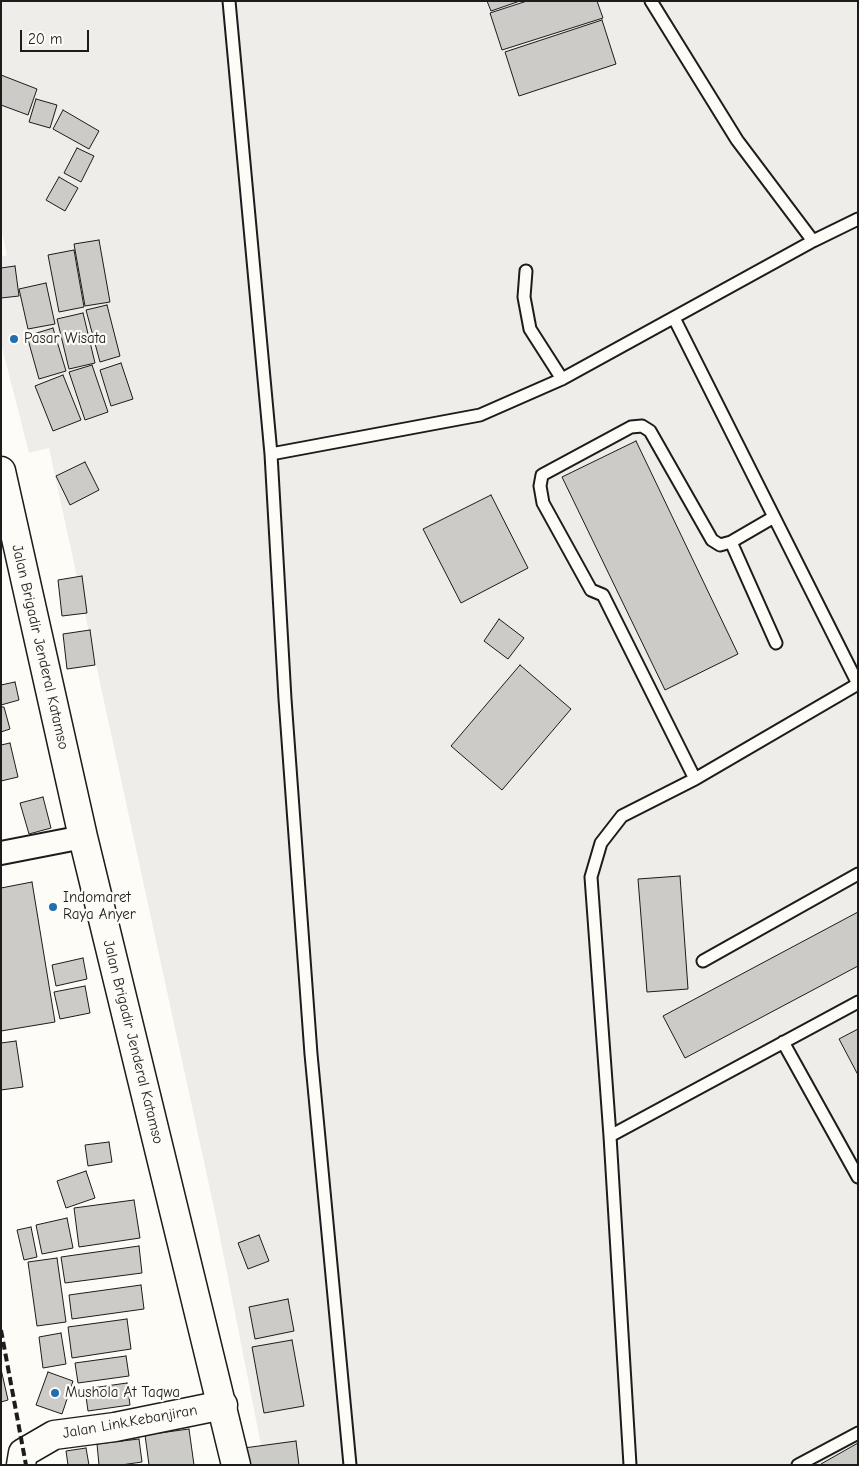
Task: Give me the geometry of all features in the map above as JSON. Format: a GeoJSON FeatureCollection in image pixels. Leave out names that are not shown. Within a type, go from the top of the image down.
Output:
{"type":"FeatureCollection","features":[{"type":"Feature","properties":{"kind":"main road","name":"Jalan Brigadir Jenderal Katamso"},"geometry":{"type":"LineString","coordinates":[[1,471],[83,837],[223,1405],[236,1465]]}},
{"type":"Feature","properties":{"kind":"main road","name":"Jalan Link.Kebanjiran"},"geometry":{"type":"LineString","coordinates":[[21,1465],[23,1453],[54,1435],[115,1427],[223,1405]]}},
{"type":"Feature","properties":{"kind":"street"},"geometry":{"type":"LineString","coordinates":[[1,853],[83,837]]}},
{"type":"Feature","properties":{"kind":"lane"},"geometry":{"type":"LineString","coordinates":[[229,1],[271,454],[285,699],[310,1044],[350,1465]]}},
{"type":"Feature","properties":{"kind":"lane"},"geometry":{"type":"LineString","coordinates":[[650,1],[737,140],[814,241]]}},
{"type":"Feature","properties":{"kind":"lane"},"geometry":{"type":"LineString","coordinates":[[271,454],[480,415],[562,379],[814,241],[858,220]]}},
{"type":"Feature","properties":{"kind":"lane"},"geometry":{"type":"LineString","coordinates":[[526,270],[524,296],[530,329],[562,379]]}},
{"type":"Feature","properties":{"kind":"lane"},"geometry":{"type":"LineString","coordinates":[[630,1465],[610,1136],[591,877],[601,843],[622,816],[696,779],[858,684],[674,318]]}},
{"type":"Feature","properties":{"kind":"lane"},"geometry":{"type":"LineString","coordinates":[[696,779],[603,595],[591,590],[543,503],[540,486],[542,476],[632,427],[642,426],[650,431],[712,540],[720,545],[731,542],[774,517]]}},
{"type":"Feature","properties":{"kind":"lane"},"geometry":{"type":"LineString","coordinates":[[731,542],[776,643]]}},
{"type":"Feature","properties":{"kind":"lane"},"geometry":{"type":"LineString","coordinates":[[703,961],[858,874]]}},
{"type":"Feature","properties":{"kind":"lane"},"geometry":{"type":"LineString","coordinates":[[610,1136],[858,1002]]}},
{"type":"Feature","properties":{"kind":"lane"},"geometry":{"type":"LineString","coordinates":[[783,1042],[858,1177]]}},
{"type":"Feature","properties":{"kind":"lane"},"geometry":{"type":"LineString","coordinates":[[798,1465],[858,1433]]}},
{"type":"Feature","properties":{"kind":"shaded area"},"geometry":{"type":"Polygon","coordinates":[[[1,1],[858,1],[858,1465],[265,1465],[216,1217],[49,448],[29,453],[1,343],[1,298],[16,296],[1,268],[1,257],[7,255],[1,228],[1,1]]]}},
{"type":"Feature","properties":{"kind":"building"},"geometry":{"type":"Polygon","coordinates":[[[487,1],[520,1],[491,11],[487,1]]]}},
{"type":"Feature","properties":{"kind":"building"},"geometry":{"type":"Polygon","coordinates":[[[527,1],[597,1],[603,18],[502,50],[490,13],[527,1]]]}},
{"type":"Feature","properties":{"kind":"building"},"geometry":{"type":"Polygon","coordinates":[[[602,20],[616,64],[519,96],[505,52],[602,20]]]}},
{"type":"Feature","properties":{"kind":"building"},"geometry":{"type":"Polygon","coordinates":[[[1,75],[37,89],[28,115],[1,105],[1,75]]]}},
{"type":"Feature","properties":{"kind":"building"},"geometry":{"type":"Polygon","coordinates":[[[36,99],[57,105],[50,128],[29,122],[36,99]]]}},
{"type":"Feature","properties":{"kind":"building"},"geometry":{"type":"Polygon","coordinates":[[[63,110],[99,131],[89,149],[53,129],[63,110]]]}},
{"type":"Feature","properties":{"kind":"building"},"geometry":{"type":"Polygon","coordinates":[[[77,148],[94,156],[81,182],[64,173],[77,148]]]}},
{"type":"Feature","properties":{"kind":"building"},"geometry":{"type":"Polygon","coordinates":[[[59,177],[78,188],[65,211],[46,200],[59,177]]]}},
{"type":"Feature","properties":{"kind":"building"},"geometry":{"type":"Polygon","coordinates":[[[99,240],[110,302],[85,306],[74,244],[99,240]]]}},
{"type":"Feature","properties":{"kind":"building"},"geometry":{"type":"Polygon","coordinates":[[[74,250],[84,307],[59,312],[48,255],[74,250]]]}},
{"type":"Feature","properties":{"kind":"building"},"geometry":{"type":"Polygon","coordinates":[[[15,266],[19,296],[1,298],[1,268],[15,266]]]}},
{"type":"Feature","properties":{"kind":"building"},"geometry":{"type":"Polygon","coordinates":[[[46,283],[55,324],[28,329],[19,289],[46,283]]]}},
{"type":"Feature","properties":{"kind":"building"},"geometry":{"type":"Polygon","coordinates":[[[107,305],[120,356],[100,362],[86,310],[107,305]]]}},
{"type":"Feature","properties":{"kind":"building"},"geometry":{"type":"Polygon","coordinates":[[[83,313],[95,363],[69,369],[57,319],[83,313]]]}},
{"type":"Feature","properties":{"kind":"building"},"geometry":{"type":"Polygon","coordinates":[[[53,328],[66,371],[39,379],[27,336],[53,328]]]}},
{"type":"Feature","properties":{"kind":"building"},"geometry":{"type":"Polygon","coordinates":[[[121,363],[133,399],[111,406],[100,370],[121,363]]]}},
{"type":"Feature","properties":{"kind":"building"},"geometry":{"type":"Polygon","coordinates":[[[92,365],[108,412],[85,420],[69,372],[92,365]]]}},
{"type":"Feature","properties":{"kind":"building"},"geometry":{"type":"Polygon","coordinates":[[[63,375],[81,420],[53,431],[35,386],[63,375]]]}},
{"type":"Feature","properties":{"kind":"building"},"geometry":{"type":"Polygon","coordinates":[[[636,441],[738,654],[665,690],[562,477],[636,441]]]}},
{"type":"Feature","properties":{"kind":"building"},"geometry":{"type":"Polygon","coordinates":[[[85,462],[99,490],[70,505],[56,476],[85,462]]]}},
{"type":"Feature","properties":{"kind":"building"},"geometry":{"type":"Polygon","coordinates":[[[491,495],[528,568],[461,603],[423,529],[491,495]]]}},
{"type":"Feature","properties":{"kind":"building"},"geometry":{"type":"Polygon","coordinates":[[[82,576],[87,613],[62,616],[58,580],[82,576]]]}},
{"type":"Feature","properties":{"kind":"building"},"geometry":{"type":"Polygon","coordinates":[[[499,619],[524,638],[508,659],[484,641],[499,619]]]}},
{"type":"Feature","properties":{"kind":"building"},"geometry":{"type":"Polygon","coordinates":[[[90,630],[95,665],[67,669],[63,634],[90,630]]]}},
{"type":"Feature","properties":{"kind":"building"},"geometry":{"type":"Polygon","coordinates":[[[520,665],[571,709],[502,790],[451,746],[520,665]]]}},
{"type":"Feature","properties":{"kind":"building"},"geometry":{"type":"Polygon","coordinates":[[[15,682],[19,700],[1,705],[1,685],[15,682]]]}},
{"type":"Feature","properties":{"kind":"building"},"geometry":{"type":"Polygon","coordinates":[[[1,707],[4,707],[10,729],[1,732],[1,707]]]}},
{"type":"Feature","properties":{"kind":"building"},"geometry":{"type":"Polygon","coordinates":[[[10,743],[18,777],[1,781],[1,745],[10,743]]]}},
{"type":"Feature","properties":{"kind":"building"},"geometry":{"type":"Polygon","coordinates":[[[43,797],[51,828],[29,834],[20,803],[43,797]]]}},
{"type":"Feature","properties":{"kind":"building"},"geometry":{"type":"Polygon","coordinates":[[[680,876],[688,989],[647,992],[638,879],[680,876]]]}},
{"type":"Feature","properties":{"kind":"building"},"geometry":{"type":"Polygon","coordinates":[[[32,882],[55,1022],[1,1031],[1,888],[32,882]]]}},
{"type":"Feature","properties":{"kind":"building"},"geometry":{"type":"Polygon","coordinates":[[[858,912],[858,966],[685,1058],[663,1016],[858,912]]]}},
{"type":"Feature","properties":{"kind":"building"},"geometry":{"type":"Polygon","coordinates":[[[83,958],[87,979],[56,986],[52,965],[83,958]]]}},
{"type":"Feature","properties":{"kind":"building"},"geometry":{"type":"Polygon","coordinates":[[[85,986],[90,1013],[60,1019],[54,992],[85,986]]]}},
{"type":"Feature","properties":{"kind":"building"},"geometry":{"type":"Polygon","coordinates":[[[858,1029],[858,1075],[839,1039],[858,1029]]]}},
{"type":"Feature","properties":{"kind":"building"},"geometry":{"type":"Polygon","coordinates":[[[16,1041],[23,1087],[1,1090],[1,1043],[16,1041]]]}},
{"type":"Feature","properties":{"kind":"building"},"geometry":{"type":"Polygon","coordinates":[[[109,1142],[112,1162],[88,1166],[85,1145],[109,1142]]]}},
{"type":"Feature","properties":{"kind":"building"},"geometry":{"type":"Polygon","coordinates":[[[86,1171],[95,1198],[66,1208],[57,1181],[86,1171]]]}},
{"type":"Feature","properties":{"kind":"building"},"geometry":{"type":"Polygon","coordinates":[[[134,1200],[140,1238],[79,1247],[74,1208],[134,1200]]]}},
{"type":"Feature","properties":{"kind":"building"},"geometry":{"type":"Polygon","coordinates":[[[67,1218],[73,1248],[42,1254],[36,1225],[67,1218]]]}},
{"type":"Feature","properties":{"kind":"building"},"geometry":{"type":"Polygon","coordinates":[[[31,1227],[37,1257],[24,1260],[17,1230],[31,1227]]]}},
{"type":"Feature","properties":{"kind":"building"},"geometry":{"type":"Polygon","coordinates":[[[259,1235],[269,1261],[248,1269],[238,1243],[259,1235]]]}},
{"type":"Feature","properties":{"kind":"building"},"geometry":{"type":"Polygon","coordinates":[[[139,1246],[142,1273],[65,1283],[61,1257],[139,1246]]]}},
{"type":"Feature","properties":{"kind":"building"},"geometry":{"type":"Polygon","coordinates":[[[57,1258],[66,1322],[37,1326],[28,1262],[57,1258]]]}},
{"type":"Feature","properties":{"kind":"building"},"geometry":{"type":"Polygon","coordinates":[[[141,1285],[144,1309],[72,1319],[69,1295],[141,1285]]]}},
{"type":"Feature","properties":{"kind":"building"},"geometry":{"type":"Polygon","coordinates":[[[288,1299],[294,1331],[255,1339],[249,1307],[288,1299]]]}},
{"type":"Feature","properties":{"kind":"building"},"geometry":{"type":"Polygon","coordinates":[[[127,1319],[131,1349],[72,1358],[68,1327],[127,1319]]]}},
{"type":"Feature","properties":{"kind":"building"},"geometry":{"type":"Polygon","coordinates":[[[61,1333],[66,1364],[43,1368],[39,1337],[61,1333]]]}},
{"type":"Feature","properties":{"kind":"building"},"geometry":{"type":"Polygon","coordinates":[[[292,1340],[304,1406],[264,1413],[252,1347],[292,1340]]]}},
{"type":"Feature","properties":{"kind":"building"},"geometry":{"type":"Polygon","coordinates":[[[126,1356],[129,1376],[78,1383],[75,1363],[126,1356]]]}},
{"type":"Feature","properties":{"kind":"building"},"geometry":{"type":"Polygon","coordinates":[[[1,1369],[8,1400],[1,1402],[1,1369]]]}},
{"type":"Feature","properties":{"kind":"building","name":"Mushola At Taqwa"},"geometry":{"type":"Polygon","coordinates":[[[48,1372],[73,1381],[62,1414],[36,1405],[48,1372]]]}},
{"type":"Feature","properties":{"kind":"building"},"geometry":{"type":"Polygon","coordinates":[[[127,1383],[130,1405],[88,1411],[85,1389],[127,1383]]]}},
{"type":"Feature","properties":{"kind":"building"},"geometry":{"type":"Polygon","coordinates":[[[189,1429],[194,1465],[149,1465],[145,1435],[189,1429]]]}},
{"type":"Feature","properties":{"kind":"building"},"geometry":{"type":"Polygon","coordinates":[[[139,1439],[142,1462],[121,1465],[99,1465],[97,1444],[139,1439]]]}},
{"type":"Feature","properties":{"kind":"building"},"geometry":{"type":"Polygon","coordinates":[[[296,1441],[299,1465],[246,1465],[244,1448],[296,1441]]]}},
{"type":"Feature","properties":{"kind":"building"},"geometry":{"type":"Polygon","coordinates":[[[858,1443],[858,1465],[821,1465],[821,1464],[858,1443]]]}},
{"type":"Feature","properties":{"kind":"building"},"geometry":{"type":"Polygon","coordinates":[[[86,1448],[89,1465],[68,1465],[66,1451],[86,1448]]]}},
{"type":"Feature","properties":{"kind":"railway"},"geometry":{"type":"LineString","coordinates":[[1,1330],[26,1465]]}},
{"type":"Feature","properties":{"kind":"place","name":"Pasar Wisata"},"geometry":{"type":"Point","coordinates":[14,339]}},
{"type":"Feature","properties":{"kind":"place","name":"Indomaret Raya Anyer"},"geometry":{"type":"Point","coordinates":[53,907]}},
{"type":"Feature","properties":{"kind":"place","name":"Mushola At Taqwa"},"geometry":{"type":"Point","coordinates":[55,1393]}}]}
